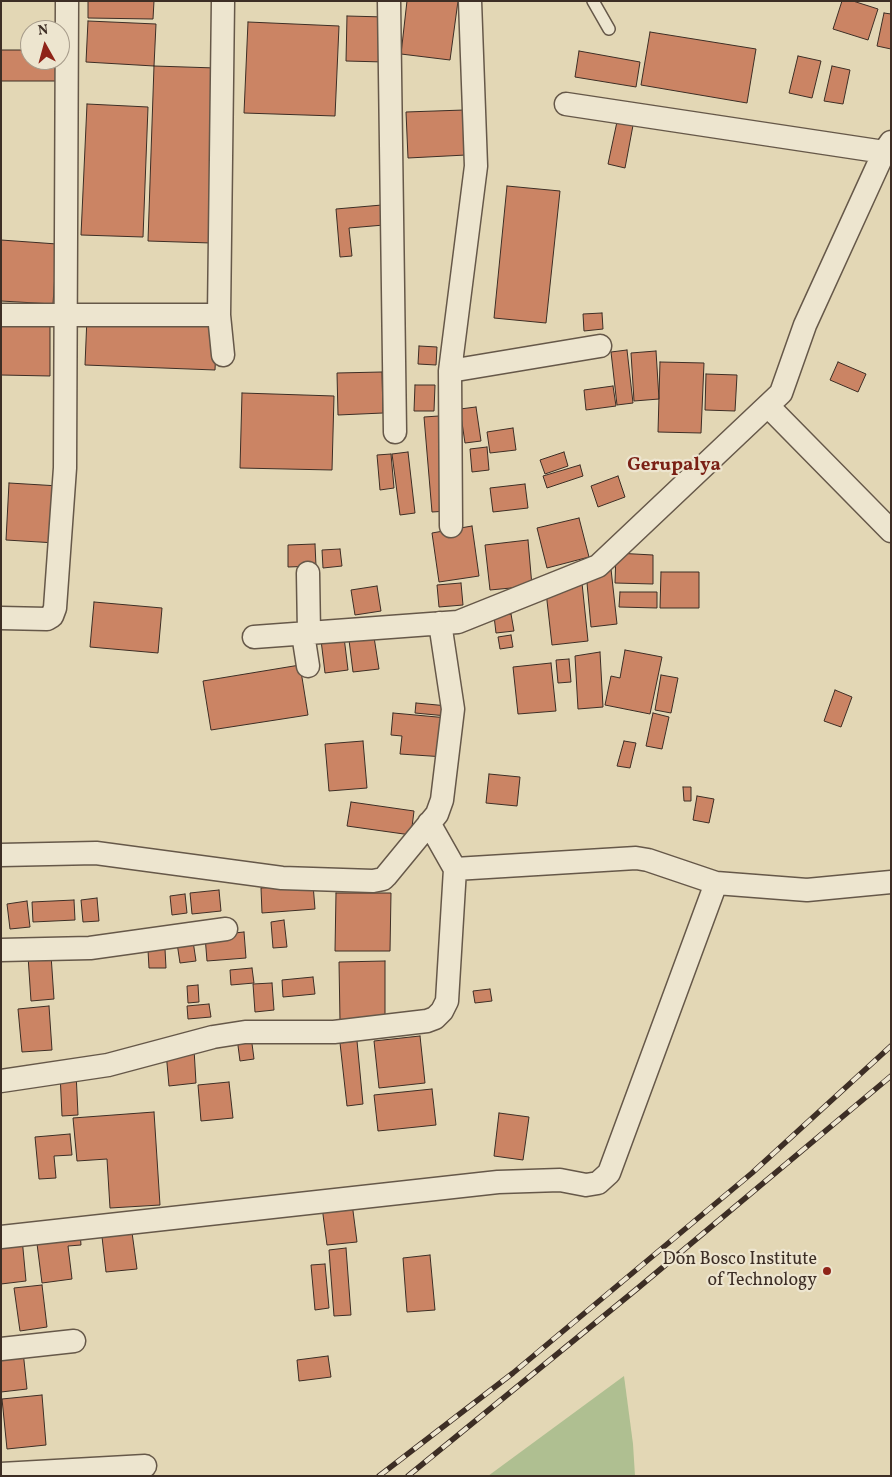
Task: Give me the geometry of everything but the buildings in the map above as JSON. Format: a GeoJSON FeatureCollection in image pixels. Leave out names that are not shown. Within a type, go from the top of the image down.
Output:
{"type":"FeatureCollection","features":[{"type":"Feature","properties":{"kind":"street"},"geometry":{"type":"LineString","coordinates":[[1,618],[47,619],[52,616],[55,608],[65,468],[66,1]]}},
{"type":"Feature","properties":{"kind":"street"},"geometry":{"type":"LineString","coordinates":[[223,1],[219,315],[223,355]]}},
{"type":"Feature","properties":{"kind":"street"},"geometry":{"type":"LineString","coordinates":[[389,1],[395,432]]}},
{"type":"Feature","properties":{"kind":"street"},"geometry":{"type":"LineString","coordinates":[[451,526],[450,371],[476,166],[470,1]]}},
{"type":"Feature","properties":{"kind":"street"},"geometry":{"type":"LineString","coordinates":[[254,637],[458,622],[598,566],[781,393],[805,325],[888,147],[566,104]]}},
{"type":"Feature","properties":{"kind":"street"},"geometry":{"type":"LineString","coordinates":[[1,315],[219,315]]}},
{"type":"Feature","properties":{"kind":"street"},"geometry":{"type":"LineString","coordinates":[[450,371],[600,346]]}},
{"type":"Feature","properties":{"kind":"street"},"geometry":{"type":"LineString","coordinates":[[768,406],[891,531]]}},
{"type":"Feature","properties":{"kind":"street"},"geometry":{"type":"LineString","coordinates":[[308,573],[306,633],[308,666]]}},
{"type":"Feature","properties":{"kind":"street"},"geometry":{"type":"LineString","coordinates":[[1,856],[96,853],[282,878],[373,881],[383,879],[437,814],[442,800],[453,709],[440,624]]}},
{"type":"Feature","properties":{"kind":"street"},"geometry":{"type":"LineString","coordinates":[[1,1081],[108,1065],[213,1037],[245,1032],[334,1032],[427,1022],[435,1018],[442,1011],[446,1001],[455,869],[429,823]]}},
{"type":"Feature","properties":{"kind":"street"},"geometry":{"type":"LineString","coordinates":[[455,869],[636,858],[648,860],[716,883],[807,890],[891,882]]}},
{"type":"Feature","properties":{"kind":"street"},"geometry":{"type":"LineString","coordinates":[[1,1237],[498,1182],[560,1180],[586,1185],[598,1183],[609,1173],[716,883]]}},
{"type":"Feature","properties":{"kind":"street"},"geometry":{"type":"LineString","coordinates":[[1,950],[90,948],[226,929]]}},
{"type":"Feature","properties":{"kind":"street"},"geometry":{"type":"LineString","coordinates":[[1,1349],[74,1341]]}},
{"type":"Feature","properties":{"kind":"street"},"geometry":{"type":"LineString","coordinates":[[1,1474],[145,1466]]}},
{"type":"Feature","properties":{"kind":"lane"},"geometry":{"type":"LineString","coordinates":[[593,1],[609,29]]}},
{"type":"Feature","properties":{"kind":"green space"},"geometry":{"type":"Polygon","coordinates":[[[624,1376],[633,1444],[635,1476],[488,1476],[624,1376]]]}},
{"type":"Feature","properties":{"kind":"railway"},"geometry":{"type":"LineString","coordinates":[[379,1476],[513,1373],[752,1173],[891,1046]]}},
{"type":"Feature","properties":{"kind":"railway"},"geometry":{"type":"LineString","coordinates":[[408,1476],[638,1288],[891,1076]]}},
{"type":"Feature","properties":{"kind":"place","name":"Don Bosco Institute of Technology"},"geometry":{"type":"Point","coordinates":[827,1271]}},
{"type":"Feature","properties":{"kind":"district","name":"Gerupalya"},"geometry":{"type":"Point","coordinates":[674,467]}}]}
